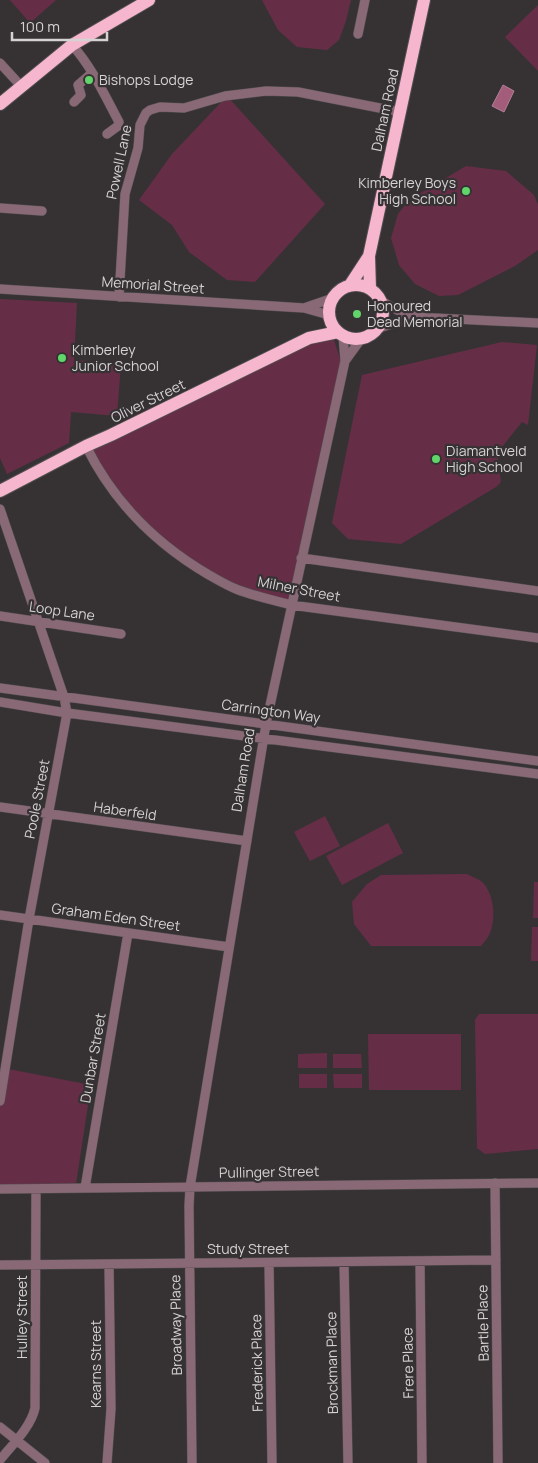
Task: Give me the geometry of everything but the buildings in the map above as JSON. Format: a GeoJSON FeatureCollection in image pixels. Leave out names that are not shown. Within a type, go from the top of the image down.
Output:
{"type":"FeatureCollection","features":[{"type":"Feature","properties":{"kind":"highway"},"geometry":{"type":"LineString","coordinates":[[0,104],[72,44],[149,0]]}},
{"type":"Feature","properties":{"kind":"highway","name":"Dalham Road"},"geometry":{"type":"LineString","coordinates":[[370,289],[369,256],[424,0]]}},
{"type":"Feature","properties":{"kind":"highway","name":"Dalham Road"},"geometry":{"type":"LineString","coordinates":[[350,285],[369,256]]}},
{"type":"Feature","properties":{"kind":"highway"},"geometry":{"type":"LineString","coordinates":[[350,285],[364,286],[370,289],[377,294],[381,301],[383,318],[378,328],[371,335],[361,339],[349,338],[340,334],[330,317],[332,298],[339,291],[350,285]]}},
{"type":"Feature","properties":{"kind":"highway","name":"Oliver Street"},"geometry":{"type":"LineString","coordinates":[[0,490],[86,446],[111,436],[309,338],[330,317]]}},
{"type":"Feature","properties":{"kind":"highway","name":"Oliver Street"},"geometry":{"type":"LineString","coordinates":[[309,338],[340,334]]}},
{"type":"Feature","properties":{"kind":"street"},"geometry":{"type":"LineString","coordinates":[[358,34],[365,0]]}},
{"type":"Feature","properties":{"kind":"street"},"geometry":{"type":"LineString","coordinates":[[72,44],[82,56],[120,122],[118,126],[107,134]]}},
{"type":"Feature","properties":{"kind":"street"},"geometry":{"type":"LineString","coordinates":[[0,63],[20,86]]}},
{"type":"Feature","properties":{"kind":"street"},"geometry":{"type":"LineString","coordinates":[[74,102],[81,95],[78,86],[92,73]]}},
{"type":"Feature","properties":{"kind":"street","name":"Powell Lane"},"geometry":{"type":"LineString","coordinates":[[119,297],[125,194],[138,148],[140,125],[146,113],[150,110],[160,107],[184,108],[225,96],[266,91],[298,92],[400,112]]}},
{"type":"Feature","properties":{"kind":"street"},"geometry":{"type":"LineString","coordinates":[[0,208],[42,211]]}},
{"type":"Feature","properties":{"kind":"street","name":"Memorial Street"},"geometry":{"type":"LineString","coordinates":[[0,289],[304,308],[330,317]]}},
{"type":"Feature","properties":{"kind":"street","name":"Memorial Street"},"geometry":{"type":"LineString","coordinates":[[304,308],[332,298]]}},
{"type":"Feature","properties":{"kind":"street"},"geometry":{"type":"LineString","coordinates":[[381,301],[401,312],[414,316],[538,323]]}},
{"type":"Feature","properties":{"kind":"street"},"geometry":{"type":"LineString","coordinates":[[378,328],[414,316]]}},
{"type":"Feature","properties":{"kind":"street","name":"Dalham Road"},"geometry":{"type":"LineString","coordinates":[[190,1186],[266,724],[345,361],[340,334]]}},
{"type":"Feature","properties":{"kind":"street","name":"Dalham Road"},"geometry":{"type":"LineString","coordinates":[[345,361],[361,339]]}},
{"type":"Feature","properties":{"kind":"street","name":"Milner Street"},"geometry":{"type":"LineString","coordinates":[[86,446],[98,468],[118,497],[142,524],[196,567],[234,588],[251,595],[291,605],[538,638]]}},
{"type":"Feature","properties":{"kind":"street","name":"Poole Street"},"geometry":{"type":"LineString","coordinates":[[0,509],[40,622],[67,712],[29,919],[0,1101]]}},
{"type":"Feature","properties":{"kind":"street"},"geometry":{"type":"LineString","coordinates":[[301,558],[538,591]]}},
{"type":"Feature","properties":{"kind":"street","name":"Loop Lane"},"geometry":{"type":"LineString","coordinates":[[0,616],[121,634]]}},
{"type":"Feature","properties":{"kind":"street","name":"Carrington Way"},"geometry":{"type":"LineString","coordinates":[[0,688],[538,761]]}},
{"type":"Feature","properties":{"kind":"street","name":"Carrington Way"},"geometry":{"type":"LineString","coordinates":[[0,702],[538,774]]}},
{"type":"Feature","properties":{"kind":"street","name":"Haberfeld"},"geometry":{"type":"LineString","coordinates":[[0,807],[247,841]]}},
{"type":"Feature","properties":{"kind":"street","name":"Graham Eden Street"},"geometry":{"type":"LineString","coordinates":[[0,915],[229,947]]}},
{"type":"Feature","properties":{"kind":"street","name":"Dunbar Street"},"geometry":{"type":"LineString","coordinates":[[85,1188],[128,933]]}},
{"type":"Feature","properties":{"kind":"street","name":"Bartle Place"},"geometry":{"type":"LineString","coordinates":[[495,1183],[498,1463]]}},
{"type":"Feature","properties":{"kind":"street","name":"Pullinger Street"},"geometry":{"type":"LineString","coordinates":[[0,1189],[538,1183]]}},
{"type":"Feature","properties":{"kind":"street","name":"Broadway Place"},"geometry":{"type":"LineString","coordinates":[[190,1186],[192,1463]]}},
{"type":"Feature","properties":{"kind":"street","name":"Hulley Street"},"geometry":{"type":"LineString","coordinates":[[0,1460],[31,1420],[35,1408],[36,1189]]}},
{"type":"Feature","properties":{"kind":"street","name":"Study Street"},"geometry":{"type":"LineString","coordinates":[[0,1265],[496,1260]]}},
{"type":"Feature","properties":{"kind":"street","name":"Brockman Place"},"geometry":{"type":"LineString","coordinates":[[344,1262],[348,1463]]}},
{"type":"Feature","properties":{"kind":"street","name":"Frere Place"},"geometry":{"type":"LineString","coordinates":[[420,1262],[422,1463]]}},
{"type":"Feature","properties":{"kind":"street","name":"Frederick Place"},"geometry":{"type":"LineString","coordinates":[[270,1263],[272,1463]]}},
{"type":"Feature","properties":{"kind":"street","name":"Kearns Street"},"geometry":{"type":"LineString","coordinates":[[107,1463],[110,1409],[109,1265]]}},
{"type":"Feature","properties":{"kind":"street"},"geometry":{"type":"LineString","coordinates":[[0,1427],[45,1463]]}},
{"type":"Feature","properties":{"kind":"shaded area"},"geometry":{"type":"Polygon","coordinates":[[[10,0],[56,0],[30,23],[10,0]]]}},
{"type":"Feature","properties":{"kind":"shaded area"},"geometry":{"type":"Polygon","coordinates":[[[262,0],[351,0],[339,40],[327,50],[297,47],[278,30],[262,0]]]}},
{"type":"Feature","properties":{"kind":"shaded area"},"geometry":{"type":"Polygon","coordinates":[[[538,5],[538,71],[505,37],[538,5]]]}},
{"type":"Feature","properties":{"kind":"shaded area"},"geometry":{"type":"Polygon","coordinates":[[[503,85],[514,91],[504,112],[492,106],[503,85]]]}},
{"type":"Feature","properties":{"kind":"shaded area"},"geometry":{"type":"Polygon","coordinates":[[[227,96],[325,204],[255,282],[227,280],[189,252],[172,225],[139,200],[172,154],[227,96]]]}},
{"type":"Feature","properties":{"kind":"shaded area"},"geometry":{"type":"Polygon","coordinates":[[[466,166],[506,171],[534,195],[538,205],[538,250],[515,266],[458,295],[439,296],[415,284],[399,265],[391,238],[398,214],[409,200],[466,166]]]}},
{"type":"Feature","properties":{"kind":"shaded area","name":"Kimberley Junior School"},"geometry":{"type":"Polygon","coordinates":[[[0,299],[77,303],[73,379],[75,360],[121,363],[117,416],[71,412],[69,443],[7,474],[0,458],[0,299]]]}},
{"type":"Feature","properties":{"kind":"shaded area"},"geometry":{"type":"Polygon","coordinates":[[[315,337],[334,340],[341,362],[291,604],[209,576],[137,518],[90,451],[315,337]]]}},
{"type":"Feature","properties":{"kind":"shaded area"},"geometry":{"type":"Polygon","coordinates":[[[502,342],[537,345],[528,425],[522,422],[497,453],[501,482],[496,487],[401,544],[348,539],[332,523],[362,375],[502,342]]]}},
{"type":"Feature","properties":{"kind":"shaded area"},"geometry":{"type":"Polygon","coordinates":[[[325,816],[340,846],[310,861],[294,832],[325,816]]]}},
{"type":"Feature","properties":{"kind":"shaded area"},"geometry":{"type":"Polygon","coordinates":[[[388,823],[403,853],[342,885],[326,856],[388,823]]]}},
{"type":"Feature","properties":{"kind":"shaded area"},"geometry":{"type":"Polygon","coordinates":[[[467,874],[484,884],[492,901],[492,927],[488,937],[481,946],[371,946],[354,924],[352,902],[367,884],[381,875],[467,874]]]}},
{"type":"Feature","properties":{"kind":"shaded area"},"geometry":{"type":"Polygon","coordinates":[[[534,882],[538,882],[538,918],[533,918],[534,882]]]}},
{"type":"Feature","properties":{"kind":"shaded area"},"geometry":{"type":"Polygon","coordinates":[[[532,927],[538,927],[538,961],[531,961],[532,927]]]}},
{"type":"Feature","properties":{"kind":"shaded area"},"geometry":{"type":"Polygon","coordinates":[[[479,1014],[538,1014],[538,1149],[485,1154],[477,1148],[475,1020],[479,1014]]]}},
{"type":"Feature","properties":{"kind":"shaded area"},"geometry":{"type":"Polygon","coordinates":[[[368,1034],[461,1034],[461,1090],[369,1090],[368,1034]]]}},
{"type":"Feature","properties":{"kind":"shaded area"},"geometry":{"type":"Polygon","coordinates":[[[327,1053],[327,1068],[298,1068],[298,1054],[327,1053]]]}},
{"type":"Feature","properties":{"kind":"shaded area"},"geometry":{"type":"Polygon","coordinates":[[[333,1054],[361,1054],[362,1068],[333,1068],[333,1054]]]}},
{"type":"Feature","properties":{"kind":"shaded area"},"geometry":{"type":"Polygon","coordinates":[[[3,1068],[91,1085],[76,1184],[0,1185],[0,1086],[3,1068]]]}},
{"type":"Feature","properties":{"kind":"shaded area"},"geometry":{"type":"Polygon","coordinates":[[[299,1074],[327,1074],[327,1088],[299,1088],[299,1074]]]}},
{"type":"Feature","properties":{"kind":"shaded area"},"geometry":{"type":"Polygon","coordinates":[[[333,1074],[362,1074],[362,1088],[334,1088],[333,1074]]]}},
{"type":"Feature","properties":{"kind":"place","name":"Bishops Lodge"},"geometry":{"type":"Point","coordinates":[89,80]}},
{"type":"Feature","properties":{"kind":"place","name":"Kimberley Boys High School"},"geometry":{"type":"Point","coordinates":[466,191]}},
{"type":"Feature","properties":{"kind":"place","name":"Honoured Dead Memorial"},"geometry":{"type":"Point","coordinates":[357,314]}},
{"type":"Feature","properties":{"kind":"place","name":"Kimberley Junior School"},"geometry":{"type":"Point","coordinates":[62,358]}},
{"type":"Feature","properties":{"kind":"place","name":"Diamantveld High School"},"geometry":{"type":"Point","coordinates":[436,459]}}]}
